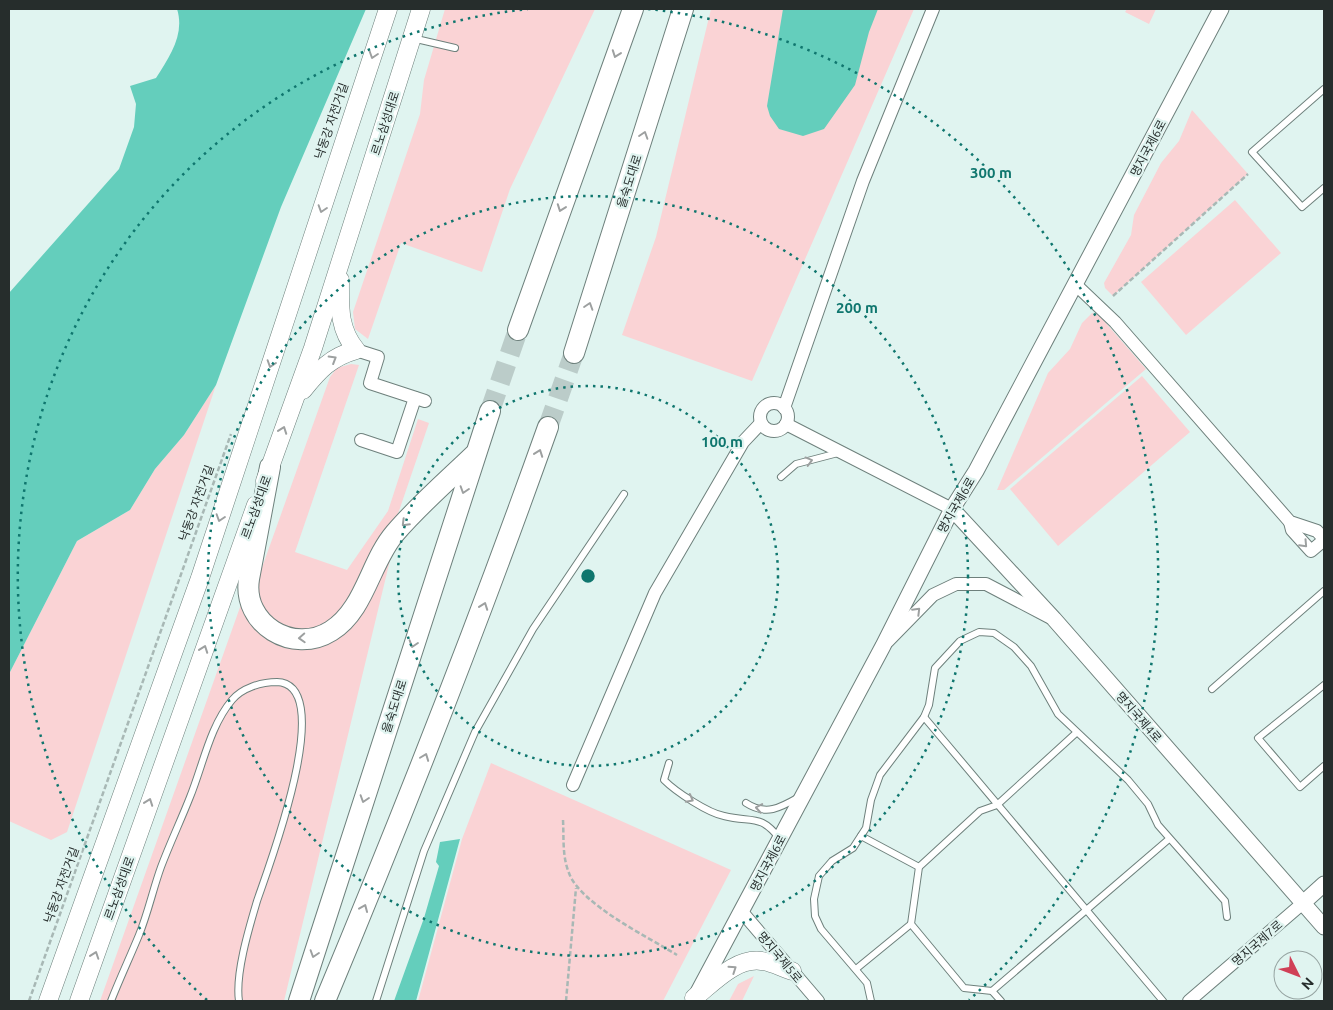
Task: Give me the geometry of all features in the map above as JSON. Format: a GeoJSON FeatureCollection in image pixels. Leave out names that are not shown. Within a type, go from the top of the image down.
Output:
{"type":"FeatureCollection","features":[{"type":"Feature","properties":{"kind":"highway"},"geometry":{"type":"LineString","coordinates":[[518,330],[633,9]]}},
{"type":"Feature","properties":{"kind":"highway","name":"을숙도대로"},"geometry":{"type":"LineString","coordinates":[[574,353],[682,9]]}},
{"type":"Feature","properties":{"kind":"highway","name":"을숙도대로"},"geometry":{"type":"LineString","coordinates":[[299,1001],[490,411]]}},
{"type":"Feature","properties":{"kind":"highway"},"geometry":{"type":"LineString","coordinates":[[325,1001],[401,821],[482,612],[548,427]]}},
{"type":"Feature","properties":{"kind":"highway"},"geometry":{"type":"LineString","coordinates":[[270,467],[248,579],[248,597],[255,614],[266,626],[280,636],[298,639],[331,632],[344,620],[356,603],[394,534],[477,452]]}},
{"type":"Feature","properties":{"kind":"main road"},"geometry":{"type":"LineString","coordinates":[[48,1001],[200,578],[388,9]]}},
{"type":"Feature","properties":{"kind":"main road","name":"르노삼성대로"},"geometry":{"type":"LineString","coordinates":[[79,1001],[293,403],[421,9]]}},
{"type":"Feature","properties":{"kind":"main road"},"geometry":{"type":"LineString","coordinates":[[293,403],[324,364],[342,354],[356,350],[346,336],[340,318],[340,262]]}},
{"type":"Feature","properties":{"kind":"main road"},"geometry":{"type":"LineString","coordinates":[[693,1000],[730,970],[745,962],[764,961],[792,971]]}},
{"type":"Feature","properties":{"kind":"street"},"geometry":{"type":"LineString","coordinates":[[784,408],[863,181],[933,9]]}},
{"type":"Feature","properties":{"kind":"street","name":"명지국제6로"},"geometry":{"type":"LineString","coordinates":[[693,1000],[742,912],[883,646],[952,509],[976,471],[1221,9]]}},
{"type":"Feature","properties":{"kind":"street"},"geometry":{"type":"LineString","coordinates":[[1075,284],[1115,322],[1290,522],[1292,530],[1311,551],[1324,539],[1318,531],[1290,522]]}},
{"type":"Feature","properties":{"kind":"street"},"geometry":{"type":"LineString","coordinates":[[356,350],[378,357],[370,383],[420,400],[397,452],[361,440]]}},
{"type":"Feature","properties":{"kind":"street"},"geometry":{"type":"LineString","coordinates":[[777,404],[784,408],[788,417],[782,429],[772,431],[761,423],[760,414],[765,407],[777,404]]}},
{"type":"Feature","properties":{"kind":"street"},"geometry":{"type":"LineString","coordinates":[[573,785],[655,593],[743,442],[761,423]]}},
{"type":"Feature","properties":{"kind":"street"},"geometry":{"type":"LineString","coordinates":[[786,424],[952,509]]}},
{"type":"Feature","properties":{"kind":"street","name":"명지국제4로"},"geometry":{"type":"LineString","coordinates":[[952,509],[1054,619],[1324,928]]}},
{"type":"Feature","properties":{"kind":"street"},"geometry":{"type":"LineString","coordinates":[[883,646],[933,596],[956,584],[986,584],[1054,619]]}},
{"type":"Feature","properties":{"kind":"street","name":"명지국제7로"},"geometry":{"type":"LineString","coordinates":[[1189,1001],[1324,884]]}},
{"type":"Feature","properties":{"kind":"street","name":"명지국제5로"},"geometry":{"type":"LineString","coordinates":[[742,912],[818,1001]]}},
{"type":"Feature","properties":{"kind":"lane"},"geometry":{"type":"LineString","coordinates":[[412,38],[455,48]]}},
{"type":"Feature","properties":{"kind":"lane"},"geometry":{"type":"LineString","coordinates":[[1324,89],[1252,152],[1302,206],[1324,188]]}},
{"type":"Feature","properties":{"kind":"lane"},"geometry":{"type":"LineString","coordinates":[[781,477],[796,464],[841,452]]}},
{"type":"Feature","properties":{"kind":"lane"},"geometry":{"type":"LineString","coordinates":[[376,1001],[424,851],[474,732],[533,629],[624,494]]}},
{"type":"Feature","properties":{"kind":"lane"},"geometry":{"type":"LineString","coordinates":[[1212,689],[1324,591]]}},
{"type":"Feature","properties":{"kind":"lane"},"geometry":{"type":"LineString","coordinates":[[871,1001],[867,983],[821,929],[815,916],[814,899],[819,876],[832,861],[853,848],[866,828],[871,800],[880,775],[924,717],[935,668],[960,641],[979,632],[994,632],[1014,647],[1031,666],[1058,714],[1128,780],[1148,804],[1158,825],[1169,839],[1225,902],[1227,917]]}},
{"type":"Feature","properties":{"kind":"lane"},"geometry":{"type":"LineString","coordinates":[[111,1001],[124,964],[139,935],[162,865],[219,720],[231,701],[243,691],[267,683],[280,683],[291,687],[299,702],[302,712],[301,743],[284,819],[249,936],[238,987],[239,1001]]}},
{"type":"Feature","properties":{"kind":"lane"},"geometry":{"type":"LineString","coordinates":[[1324,685],[1258,738],[1300,786],[1324,766]]}},
{"type":"Feature","properties":{"kind":"lane"},"geometry":{"type":"LineString","coordinates":[[924,717],[1163,1001]]}},
{"type":"Feature","properties":{"kind":"lane"},"geometry":{"type":"LineString","coordinates":[[856,969],[911,924],[920,867],[980,811],[997,805],[1076,733]]}},
{"type":"Feature","properties":{"kind":"lane"},"geometry":{"type":"LineString","coordinates":[[669,763],[664,780],[675,791],[723,816],[755,819],[770,826],[780,839]]}},
{"type":"Feature","properties":{"kind":"lane"},"geometry":{"type":"LineString","coordinates":[[746,803],[754,808],[776,810],[804,794]]}},
{"type":"Feature","properties":{"kind":"lane"},"geometry":{"type":"LineString","coordinates":[[861,836],[920,867]]}},
{"type":"Feature","properties":{"kind":"lane"},"geometry":{"type":"LineString","coordinates":[[992,991],[1169,839]]}},
{"type":"Feature","properties":{"kind":"lane"},"geometry":{"type":"LineString","coordinates":[[911,924],[964,988],[992,991],[1001,1001]]}},
{"type":"Feature","properties":{"kind":"path"},"geometry":{"type":"LineString","coordinates":[[1113,296],[1248,174]]}},
{"type":"Feature","properties":{"kind":"path","name":"낙동강 자전거길"},"geometry":{"type":"LineString","coordinates":[[28,1001],[233,427]]}},
{"type":"Feature","properties":{"kind":"path"},"geometry":{"type":"LineString","coordinates":[[563,820],[564,858],[569,875],[576,886],[599,907],[677,955]]}},
{"type":"Feature","properties":{"kind":"path"},"geometry":{"type":"LineString","coordinates":[[566,1001],[576,886]]}},
{"type":"Feature","properties":{"kind":"shaded area"},"geometry":{"type":"Polygon","coordinates":[[[177,9],[366,9],[281,207],[216,385],[184,435],[155,469],[130,510],[77,541],[9,674],[9,293],[119,169],[134,127],[136,104],[130,86],[156,78],[175,45],[178,36],[179,18],[177,9]]]}},
{"type":"Feature","properties":{"kind":"shaded area"},"geometry":{"type":"Polygon","coordinates":[[[445,9],[595,9],[510,189],[482,272],[401,243],[368,339],[355,329],[353,312],[420,114],[424,80],[445,9]]]}},
{"type":"Feature","properties":{"kind":"shaded area"},"geometry":{"type":"Polygon","coordinates":[[[711,9],[914,9],[752,381],[622,335],[656,237],[711,9]]]}},
{"type":"Feature","properties":{"kind":"shaded area"},"geometry":{"type":"Polygon","coordinates":[[[783,9],[878,9],[869,32],[855,85],[824,129],[803,136],[779,129],[770,116],[767,106],[783,9]]]}},
{"type":"Feature","properties":{"kind":"shaded area"},"geometry":{"type":"Polygon","coordinates":[[[1127,9],[1156,9],[1149,24],[1125,12],[1127,9]]]}},
{"type":"Feature","properties":{"kind":"shaded area"},"geometry":{"type":"Polygon","coordinates":[[[1192,110],[1248,174],[1113,296],[1105,288],[1104,283],[1131,235],[1134,215],[1161,163],[1179,141],[1192,110]]]}},
{"type":"Feature","properties":{"kind":"shaded area"},"geometry":{"type":"Polygon","coordinates":[[[1235,200],[1281,253],[1186,335],[1141,282],[1235,200]]]}},
{"type":"Feature","properties":{"kind":"shaded area"},"geometry":{"type":"Polygon","coordinates":[[[1092,313],[1098,314],[1146,369],[1004,490],[997,490],[1048,373],[1070,349],[1082,323],[1092,313]]]}},
{"type":"Feature","properties":{"kind":"shaded area"},"geometry":{"type":"Polygon","coordinates":[[[351,364],[359,365],[295,552],[347,570],[388,511],[418,419],[429,423],[399,511],[382,546],[347,608],[318,631],[274,626],[254,590],[330,377],[337,368],[351,364]]]}},
{"type":"Feature","properties":{"kind":"shaded area"},"geometry":{"type":"Polygon","coordinates":[[[1142,376],[1190,432],[1058,546],[1010,489],[1142,376]]]}},
{"type":"Feature","properties":{"kind":"shaded area"},"geometry":{"type":"Polygon","coordinates":[[[216,385],[67,832],[51,840],[9,821],[9,674],[77,541],[130,510],[155,469],[184,435],[216,385]]]}},
{"type":"Feature","properties":{"kind":"shaded area"},"geometry":{"type":"Polygon","coordinates":[[[391,556],[284,1001],[100,1001],[244,596],[247,607],[313,643],[391,556]]]}},
{"type":"Feature","properties":{"kind":"shaded area"},"geometry":{"type":"Polygon","coordinates":[[[491,763],[731,870],[663,1001],[418,1001],[462,839],[491,763]]]}},
{"type":"Feature","properties":{"kind":"shaded area"},"geometry":{"type":"Polygon","coordinates":[[[460,839],[416,1001],[394,1001],[424,918],[439,866],[436,862],[440,842],[460,839]]]}},
{"type":"Feature","properties":{"kind":"shaded area"},"geometry":{"type":"Polygon","coordinates":[[[754,976],[742,1001],[729,1001],[738,984],[754,976]]]}},
{"type":"Feature","properties":{"kind":"tunnel"},"geometry":{"type":"LineString","coordinates":[[490,411],[518,330]]}},
{"type":"Feature","properties":{"kind":"tunnel"},"geometry":{"type":"LineString","coordinates":[[548,427],[574,353]]}}]}
